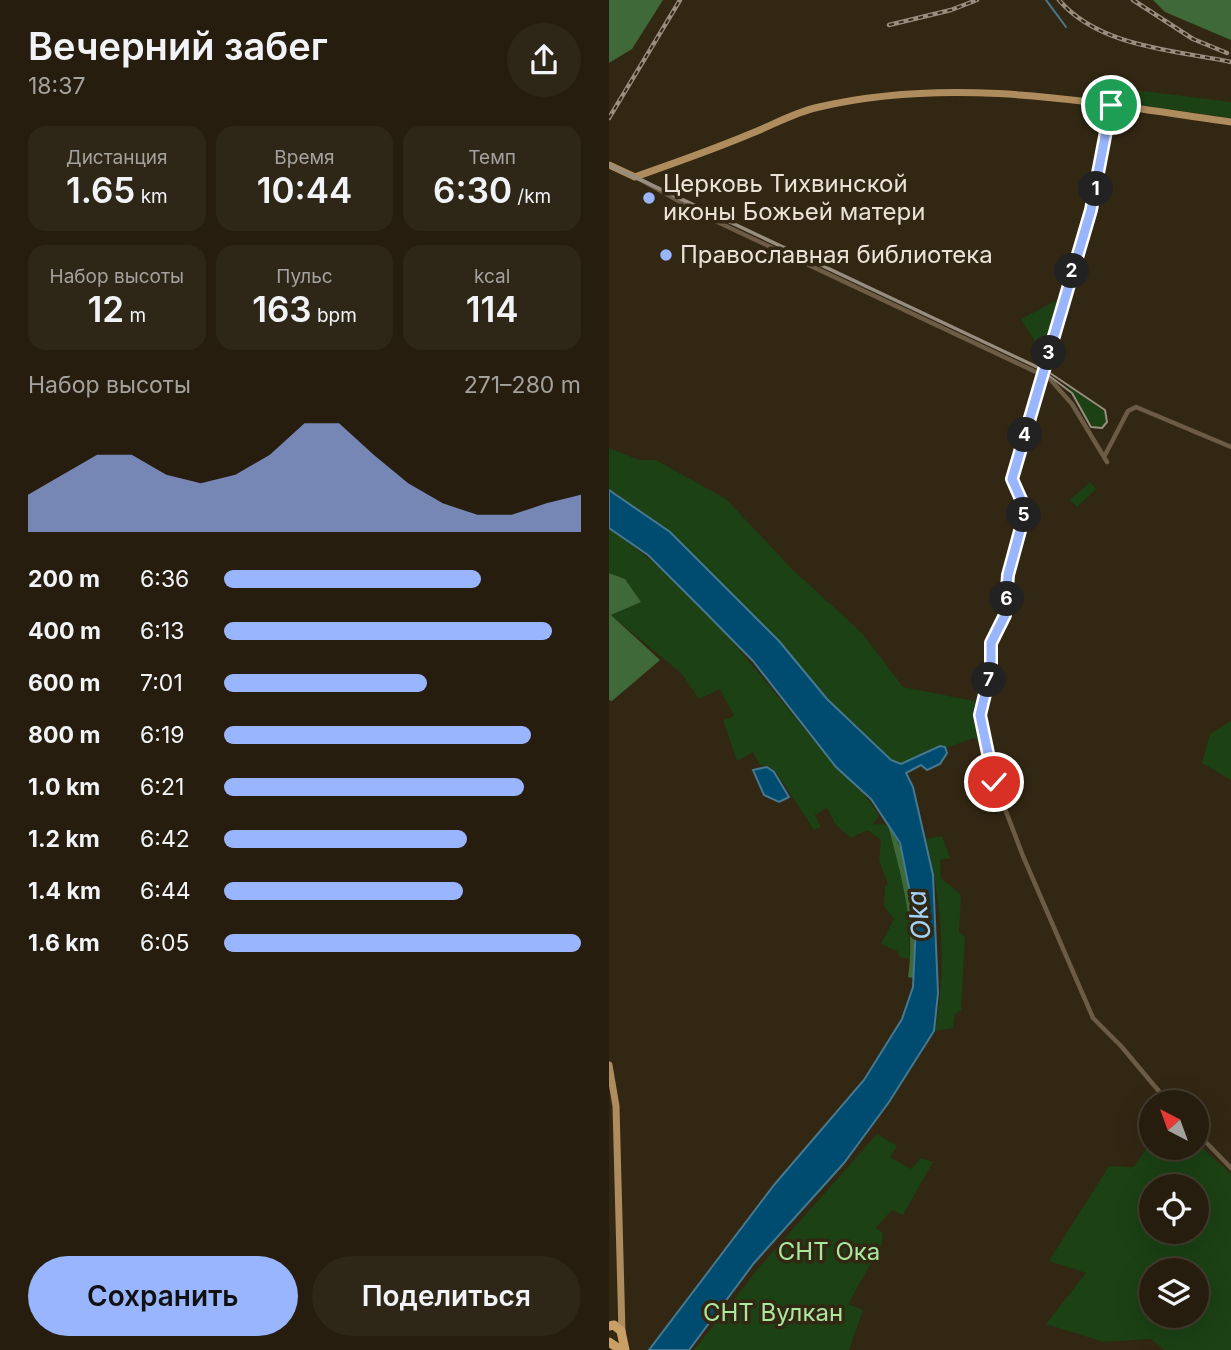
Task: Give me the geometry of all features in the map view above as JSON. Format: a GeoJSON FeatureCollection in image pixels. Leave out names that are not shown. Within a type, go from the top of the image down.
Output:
{"type":"FeatureCollection","features":[{"type":"Feature","properties":{"kind":"highway"},"geometry":{"type":"LineString","coordinates":[[609,1326],[616,1325],[622,1346]]}},
{"type":"Feature","properties":{"kind":"highway"},"geometry":{"type":"LineString","coordinates":[[609,1342],[622,1346]]}},
{"type":"Feature","properties":{"kind":"main road"},"geometry":{"type":"LineString","coordinates":[[609,165],[635,177],[692,158],[806,111],[885,95],[956,91],[1009,93],[1231,122]]}},
{"type":"Feature","properties":{"kind":"main road"},"geometry":{"type":"LineString","coordinates":[[609,1065],[616,1106],[622,1346]]}},
{"type":"Feature","properties":{"kind":"main road"},"geometry":{"type":"LineString","coordinates":[[609,1326],[617,1318],[621,1302]]}},
{"type":"Feature","properties":{"kind":"street"},"geometry":{"type":"LineString","coordinates":[[1111,105],[1091,210],[1012,479],[1024,506],[1024,516],[1008,575],[1005,615],[991,643],[991,669],[982,701],[983,738],[994,782],[1093,1018],[1158,1090]]}},
{"type":"Feature","properties":{"kind":"street"},"geometry":{"type":"LineString","coordinates":[[635,177],[709,218],[1044,375],[1067,397],[1105,459],[1133,407],[1163,416],[1231,447]]}},
{"type":"Feature","properties":{"kind":"street"},"geometry":{"type":"LineString","coordinates":[[1209,1145],[1231,1168]]}},
{"type":"Feature","properties":{"kind":"green space"},"geometry":{"type":"Polygon","coordinates":[[[609,0],[663,0],[632,49],[609,63],[609,0]]]}},
{"type":"Feature","properties":{"kind":"green space"},"geometry":{"type":"Polygon","coordinates":[[[1153,0],[1231,0],[1231,40],[1165,12],[1153,0]]]}},
{"type":"Feature","properties":{"kind":"green space"},"geometry":{"type":"Polygon","coordinates":[[[1119,88],[1231,102],[1231,118],[1117,102],[1119,88]]]}},
{"type":"Feature","properties":{"kind":"green space"},"geometry":{"type":"Polygon","coordinates":[[[1061,298],[1044,356],[1021,319],[1061,298]]]}},
{"type":"Feature","properties":{"kind":"green space"},"geometry":{"type":"Polygon","coordinates":[[[1066,385],[1106,412],[1107,420],[1104,426],[1093,426],[1066,385]]]}},
{"type":"Feature","properties":{"kind":"green space"},"geometry":{"type":"Polygon","coordinates":[[[609,448],[639,460],[656,460],[726,499],[794,571],[862,633],[903,687],[979,702],[978,742],[974,738],[946,748],[940,745],[901,764],[891,760],[827,699],[779,640],[670,532],[609,489],[609,448]]]}},
{"type":"Feature","properties":{"kind":"green space"},"geometry":{"type":"Polygon","coordinates":[[[1090,482],[1096,489],[1077,507],[1070,500],[1090,482]]]}},
{"type":"Feature","properties":{"kind":"green space"},"geometry":{"type":"Polygon","coordinates":[[[609,529],[640,552],[697,603],[827,757],[867,798],[879,816],[873,824],[888,825],[907,897],[910,959],[900,957],[897,951],[881,944],[894,919],[884,906],[885,886],[888,884],[879,860],[881,840],[868,830],[851,838],[836,825],[827,808],[815,815],[821,827],[814,830],[776,772],[768,766],[760,765],[753,752],[737,761],[723,720],[734,716],[720,689],[699,699],[682,674],[611,615],[641,602],[625,579],[609,573],[609,529]]]}},
{"type":"Feature","properties":{"kind":"green space"},"geometry":{"type":"Polygon","coordinates":[[[609,573],[625,579],[641,602],[611,615],[660,660],[612,701],[609,700],[609,573]]]}},
{"type":"Feature","properties":{"kind":"green space"},"geometry":{"type":"Polygon","coordinates":[[[1231,721],[1231,780],[1202,763],[1210,734],[1231,721]]]}},
{"type":"Feature","properties":{"kind":"green space"},"geometry":{"type":"Polygon","coordinates":[[[888,825],[898,842],[910,879],[914,919],[913,978],[908,977],[910,938],[906,900],[888,825]]]}},
{"type":"Feature","properties":{"kind":"green space"},"geometry":{"type":"Polygon","coordinates":[[[942,836],[950,858],[940,860],[941,878],[961,895],[959,932],[965,937],[961,1010],[955,1014],[953,1028],[935,1031],[941,983],[941,935],[936,887],[926,839],[942,836]]]}},
{"type":"Feature","properties":{"kind":"green space"},"geometry":{"type":"Polygon","coordinates":[[[877,1134],[897,1146],[890,1157],[911,1169],[921,1158],[933,1162],[903,1215],[892,1210],[876,1228],[883,1233],[879,1262],[873,1260],[848,1304],[863,1310],[849,1350],[694,1350],[761,1265],[877,1134]]]}},
{"type":"Feature","properties":{"kind":"green space"},"geometry":{"type":"Polygon","coordinates":[[[1209,1154],[1231,1174],[1231,1350],[1164,1350],[1151,1339],[1104,1342],[1046,1324],[1086,1273],[1049,1261],[1109,1166],[1134,1167],[1139,1160],[1209,1160],[1209,1154]]]}},
{"type":"Feature","properties":{"kind":"water","name":"Oka"},"geometry":{"type":"Polygon","coordinates":[[[609,490],[670,532],[779,641],[827,699],[891,760],[901,764],[940,746],[945,747],[947,753],[940,764],[927,770],[921,765],[906,773],[913,787],[933,875],[938,993],[934,1031],[889,1102],[844,1163],[754,1263],[689,1350],[649,1350],[774,1185],[864,1080],[902,1019],[913,987],[916,923],[900,843],[871,799],[836,767],[753,661],[648,555],[609,528],[609,490]]]}},
{"type":"Feature","properties":{"kind":"water"},"geometry":{"type":"Polygon","coordinates":[[[767,767],[774,772],[789,797],[779,802],[764,795],[753,770],[767,767]]]}},
{"type":"Feature","properties":{"kind":"waterway"},"geometry":{"type":"LineString","coordinates":[[1046,0],[1066,27]]}},
{"type":"Feature","properties":{"kind":"tram line"},"geometry":{"type":"LineString","coordinates":[[609,164],[1047,371],[1105,410],[1107,422],[1102,428],[1091,427],[1072,393],[1040,369],[609,166]]}},
{"type":"Feature","properties":{"kind":"railway"},"geometry":{"type":"LineString","coordinates":[[609,118],[680,0]]}},
{"type":"Feature","properties":{"kind":"railway"},"geometry":{"type":"LineString","coordinates":[[889,25],[951,10],[977,0]]}},
{"type":"Feature","properties":{"kind":"railway"},"geometry":{"type":"LineString","coordinates":[[1059,0],[1076,16],[1116,37],[1162,50],[1231,62]]}},
{"type":"Feature","properties":{"kind":"railway"},"geometry":{"type":"LineString","coordinates":[[1133,0],[1193,39],[1227,53]]}},
{"type":"Feature","properties":{"kind":"place","name":"Церковь Тихвинской иконы Божьей матери"},"geometry":{"type":"Point","coordinates":[649,198]}},
{"type":"Feature","properties":{"kind":"place","name":"Православная библиотека"},"geometry":{"type":"Point","coordinates":[666,255]}},
{"type":"Feature","properties":{"kind":"route"},"geometry":{"type":"LineString","coordinates":[[994,782],[980,715],[991,669],[992,637],[1005,615],[1010,563],[1024,516],[1024,506],[1012,479],[1091,210],[1111,105]]}},
{"type":"Feature","properties":{"kind":"park label","name":"СНТ Ока"},"geometry":{"type":"Point","coordinates":[829,1252]}},
{"type":"Feature","properties":{"kind":"park label","name":"СНТ Вулкан"},"geometry":{"type":"Point","coordinates":[773,1313]}}]}
